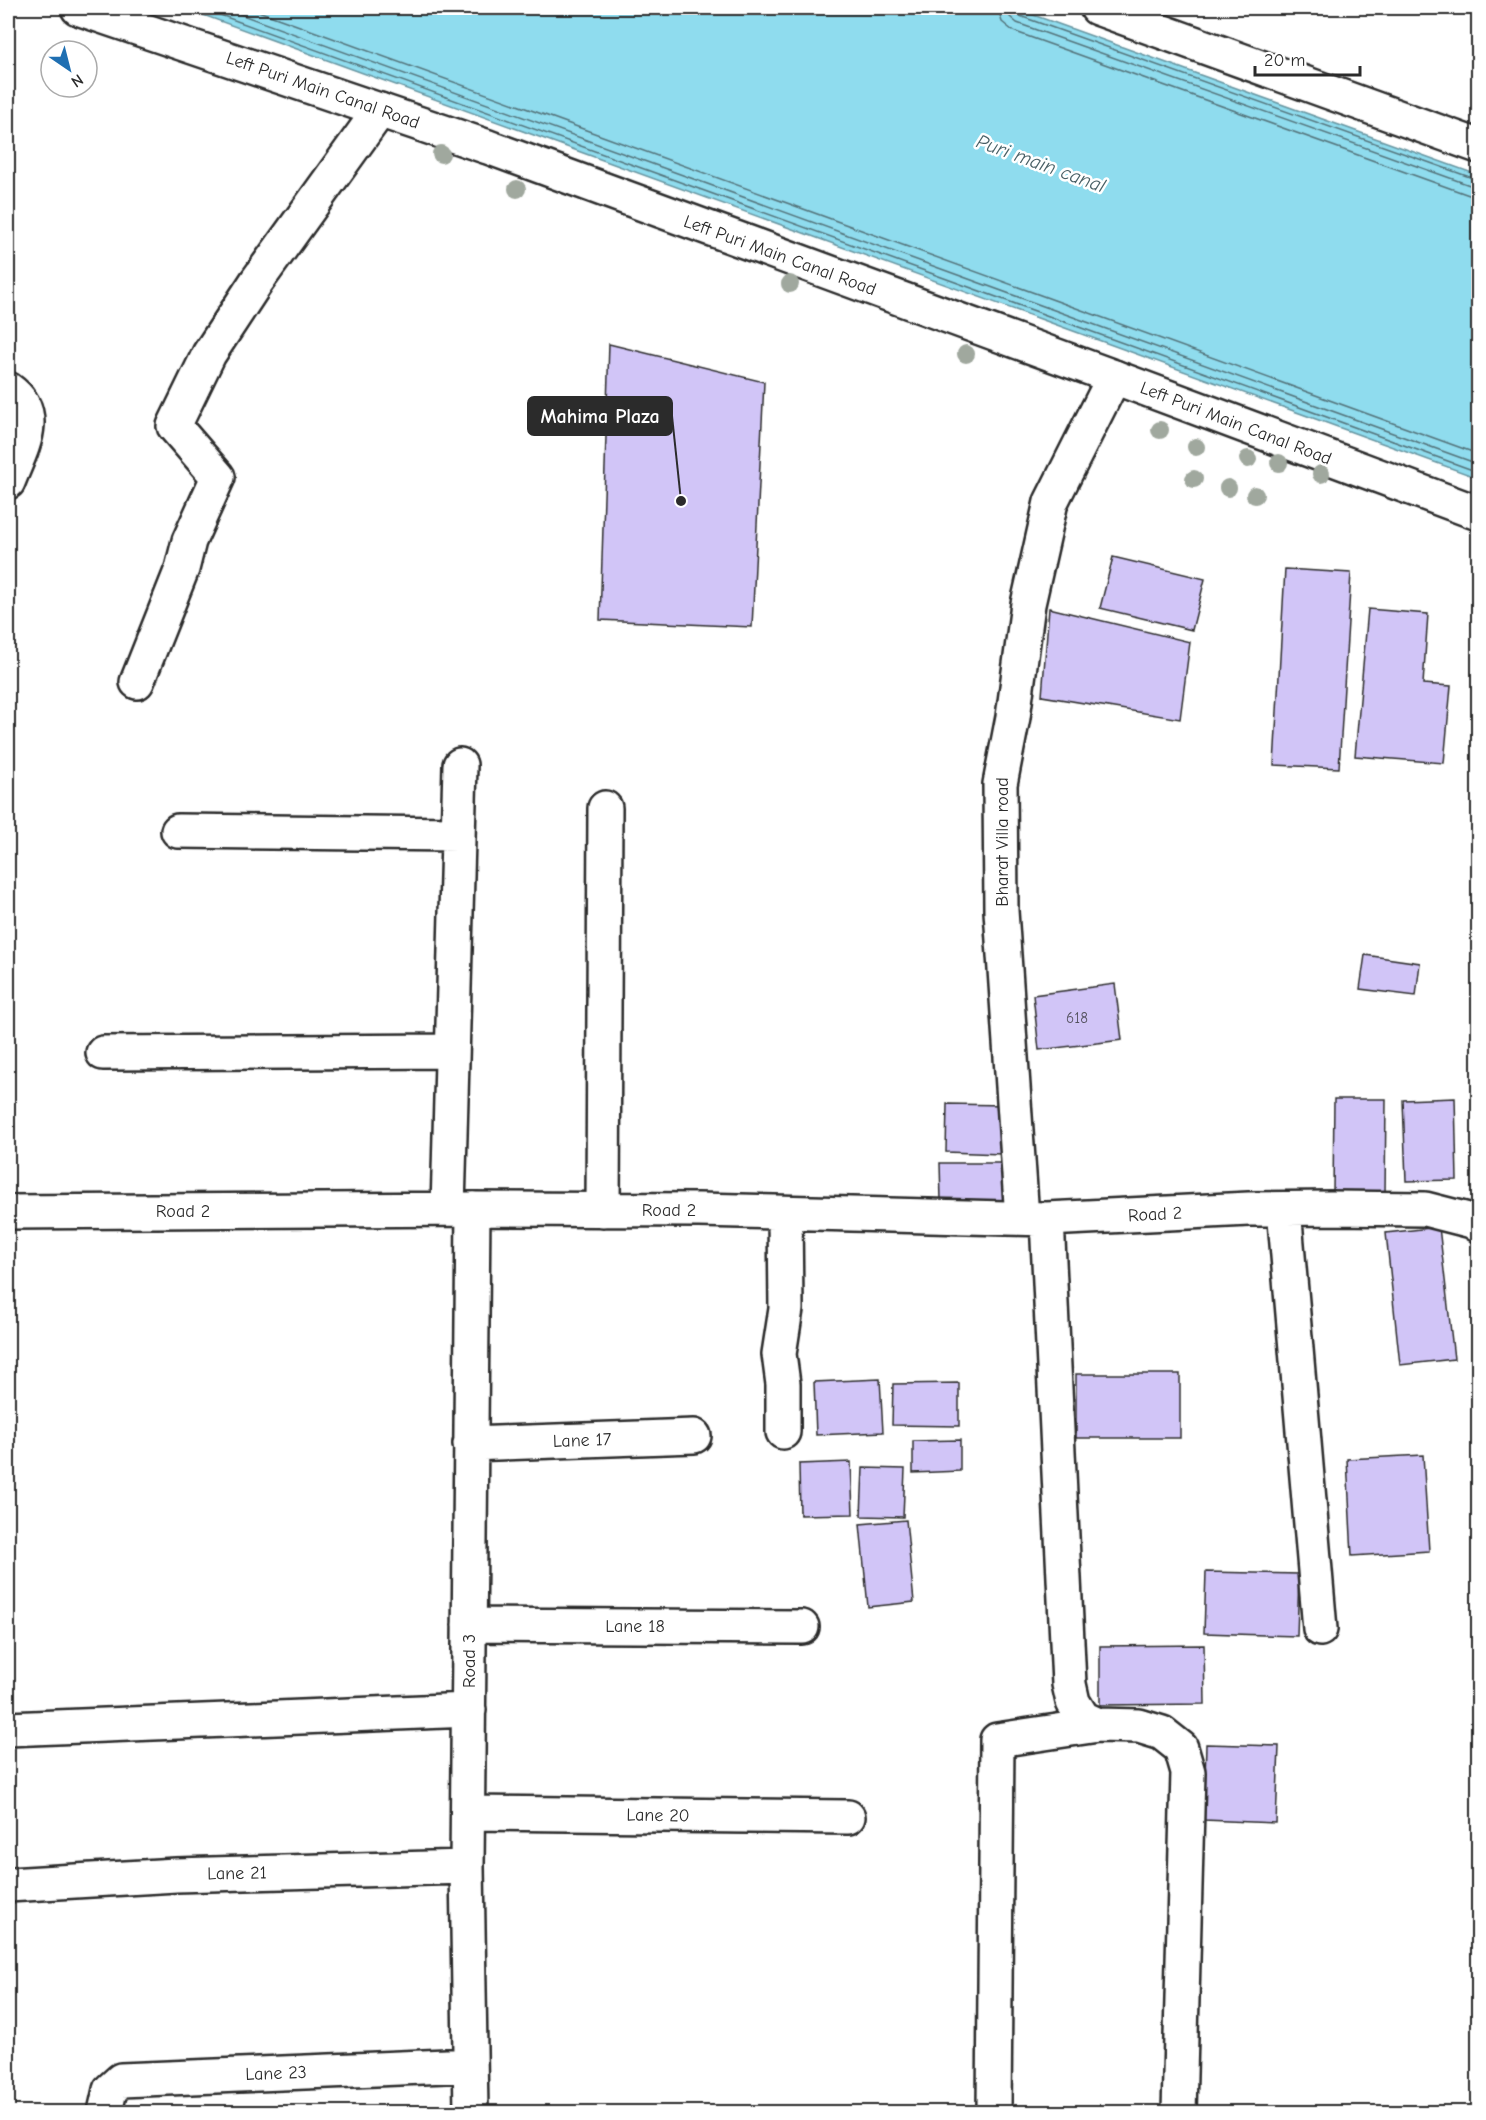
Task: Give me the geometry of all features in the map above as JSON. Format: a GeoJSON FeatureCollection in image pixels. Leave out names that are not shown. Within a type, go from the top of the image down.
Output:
{"type":"FeatureCollection","features":[{"type":"Feature","properties":{"kind":"street","name":"Left Puri Main Canal Road"},"geometry":{"type":"LineString","coordinates":[[78,8],[488,147],[1479,513]]}},
{"type":"Feature","properties":{"kind":"street"},"geometry":{"type":"LineString","coordinates":[[1097,8],[1479,146]]}},
{"type":"Feature","properties":{"kind":"street"},"geometry":{"type":"LineString","coordinates":[[137,682],[182,569],[189,541],[218,477],[174,426],[209,354],[257,281],[380,110]]}},
{"type":"Feature","properties":{"kind":"street","name":"Bharat Villa road"},"geometry":{"type":"LineString","coordinates":[[1098,1725],[1083,1718],[1073,1702],[1069,1684],[1034,1218],[1001,911],[1000,784],[1013,717],[1028,604],[1052,502],[1114,377]]}},
{"type":"Feature","properties":{"kind":"street"},"geometry":{"type":"LineString","coordinates":[[8,389],[25,406],[29,425],[8,482]]}},
{"type":"Feature","properties":{"kind":"street","name":"Road 3"},"geometry":{"type":"LineString","coordinates":[[460,765],[452,1051],[470,1444],[467,1867],[471,2112]]}},
{"type":"Feature","properties":{"kind":"street"},"geometry":{"type":"LineString","coordinates":[[603,1210],[605,808]]}},
{"type":"Feature","properties":{"kind":"street"},"geometry":{"type":"LineString","coordinates":[[178,831],[457,834]]}},
{"type":"Feature","properties":{"kind":"street"},"geometry":{"type":"LineString","coordinates":[[103,1053],[452,1051]]}},
{"type":"Feature","properties":{"kind":"street","name":"Road 2"},"geometry":{"type":"LineString","coordinates":[[8,1212],[460,1209],[1034,1218],[1331,1208],[1425,1209],[1472,1221],[1479,1225]]}},
{"type":"Feature","properties":{"kind":"street"},"geometry":{"type":"LineString","coordinates":[[1284,1209],[1320,1629]]}},
{"type":"Feature","properties":{"kind":"street"},"geometry":{"type":"LineString","coordinates":[[783,1432],[783,1384],[779,1354],[786,1309],[785,1213]]}},
{"type":"Feature","properties":{"kind":"street","name":"Lane 17"},"geometry":{"type":"LineString","coordinates":[[470,1444],[694,1436]]}},
{"type":"Feature","properties":{"kind":"street","name":"Lane 18"},"geometry":{"type":"LineString","coordinates":[[469,1625],[802,1627]]}},
{"type":"Feature","properties":{"kind":"street"},"geometry":{"type":"LineString","coordinates":[[8,1729],[469,1710]]}},
{"type":"Feature","properties":{"kind":"street"},"geometry":{"type":"LineString","coordinates":[[994,2112],[997,1740],[1098,1725],[1139,1726],[1162,1733],[1181,1748],[1188,1772],[1179,2112]]}},
{"type":"Feature","properties":{"kind":"street","name":"Lane 20"},"geometry":{"type":"LineString","coordinates":[[468,1813],[848,1817]]}},
{"type":"Feature","properties":{"kind":"street","name":"Lane 21"},"geometry":{"type":"LineString","coordinates":[[8,1885],[176,1875],[467,1867]]}},
{"type":"Feature","properties":{"kind":"street","name":"Lane 23"},"geometry":{"type":"LineString","coordinates":[[105,2112],[110,2090],[121,2080],[470,2065]]}},
{"type":"Feature","properties":{"kind":"water","name":"Puri main canal"},"geometry":{"type":"Polygon","coordinates":[[[184,8],[1014,8],[1478,175],[1478,478],[184,8]]]}},
{"type":"Feature","properties":{"kind":"building"},"geometry":{"type":"Polygon","coordinates":[[[609,344],[764,382],[752,627],[600,620],[609,344]]]}},
{"type":"Feature","properties":{"kind":"building"},"geometry":{"type":"Polygon","coordinates":[[[1113,557],[1205,579],[1192,630],[1100,608],[1113,557]]]}},
{"type":"Feature","properties":{"kind":"building"},"geometry":{"type":"Polygon","coordinates":[[[1285,569],[1351,573],[1339,768],[1274,765],[1285,569]]]}},
{"type":"Feature","properties":{"kind":"building"},"geometry":{"type":"Polygon","coordinates":[[[1049,608],[1190,642],[1180,719],[1042,696],[1049,608]]]}},
{"type":"Feature","properties":{"kind":"building"},"geometry":{"type":"Polygon","coordinates":[[[1368,609],[1428,614],[1423,684],[1451,686],[1444,763],[1355,756],[1368,609]]]}},
{"type":"Feature","properties":{"kind":"building"},"geometry":{"type":"Polygon","coordinates":[[[1365,955],[1420,963],[1416,996],[1360,989],[1365,955]]]}},
{"type":"Feature","properties":{"kind":"building"},"geometry":{"type":"Polygon","coordinates":[[[1115,984],[1122,1040],[1039,1050],[1033,995],[1115,984]]]}},
{"type":"Feature","properties":{"kind":"building"},"geometry":{"type":"Polygon","coordinates":[[[1455,1098],[1457,1180],[1406,1181],[1403,1100],[1455,1098]]]}},
{"type":"Feature","properties":{"kind":"building"},"geometry":{"type":"Polygon","coordinates":[[[1334,1099],[1386,1099],[1385,1194],[1333,1194],[1334,1099]]]}},
{"type":"Feature","properties":{"kind":"building"},"geometry":{"type":"Polygon","coordinates":[[[947,1104],[1004,1105],[1002,1154],[946,1152],[947,1104]]]}},
{"type":"Feature","properties":{"kind":"building"},"geometry":{"type":"Polygon","coordinates":[[[940,1163],[1005,1163],[1005,1200],[941,1200],[940,1163]]]}},
{"type":"Feature","properties":{"kind":"building"},"geometry":{"type":"Polygon","coordinates":[[[1439,1227],[1454,1359],[1400,1365],[1386,1233],[1439,1227]]]}},
{"type":"Feature","properties":{"kind":"building"},"geometry":{"type":"Polygon","coordinates":[[[1076,1374],[1180,1374],[1180,1438],[1076,1438],[1076,1374]]]}},
{"type":"Feature","properties":{"kind":"building"},"geometry":{"type":"Polygon","coordinates":[[[880,1379],[883,1432],[816,1435],[814,1382],[880,1379]]]}},
{"type":"Feature","properties":{"kind":"building"},"geometry":{"type":"Polygon","coordinates":[[[959,1383],[959,1426],[892,1425],[893,1384],[959,1383]]]}},
{"type":"Feature","properties":{"kind":"building"},"geometry":{"type":"Polygon","coordinates":[[[960,1440],[960,1471],[913,1473],[913,1441],[960,1440]]]}},
{"type":"Feature","properties":{"kind":"building"},"geometry":{"type":"Polygon","coordinates":[[[1423,1455],[1429,1551],[1352,1556],[1347,1459],[1423,1455]]]}},
{"type":"Feature","properties":{"kind":"building"},"geometry":{"type":"Polygon","coordinates":[[[851,1462],[853,1514],[800,1515],[799,1464],[851,1462]]]}},
{"type":"Feature","properties":{"kind":"building"},"geometry":{"type":"Polygon","coordinates":[[[863,1468],[905,1469],[903,1517],[861,1516],[863,1468]]]}},
{"type":"Feature","properties":{"kind":"building"},"geometry":{"type":"Polygon","coordinates":[[[906,1520],[914,1602],[868,1607],[860,1524],[906,1520]]]}},
{"type":"Feature","properties":{"kind":"building"},"geometry":{"type":"Polygon","coordinates":[[[1206,1572],[1299,1574],[1297,1636],[1204,1633],[1206,1572]]]}},
{"type":"Feature","properties":{"kind":"building"},"geometry":{"type":"Polygon","coordinates":[[[1204,1645],[1205,1704],[1100,1705],[1100,1646],[1204,1645]]]}},
{"type":"Feature","properties":{"kind":"building"},"geometry":{"type":"Polygon","coordinates":[[[1206,1744],[1279,1746],[1276,1823],[1204,1820],[1206,1744]]]}},
{"type":"Feature","properties":{"kind":"place","name":"Mahima Plaza"},"geometry":{"type":"Point","coordinates":[681,501]}}]}
